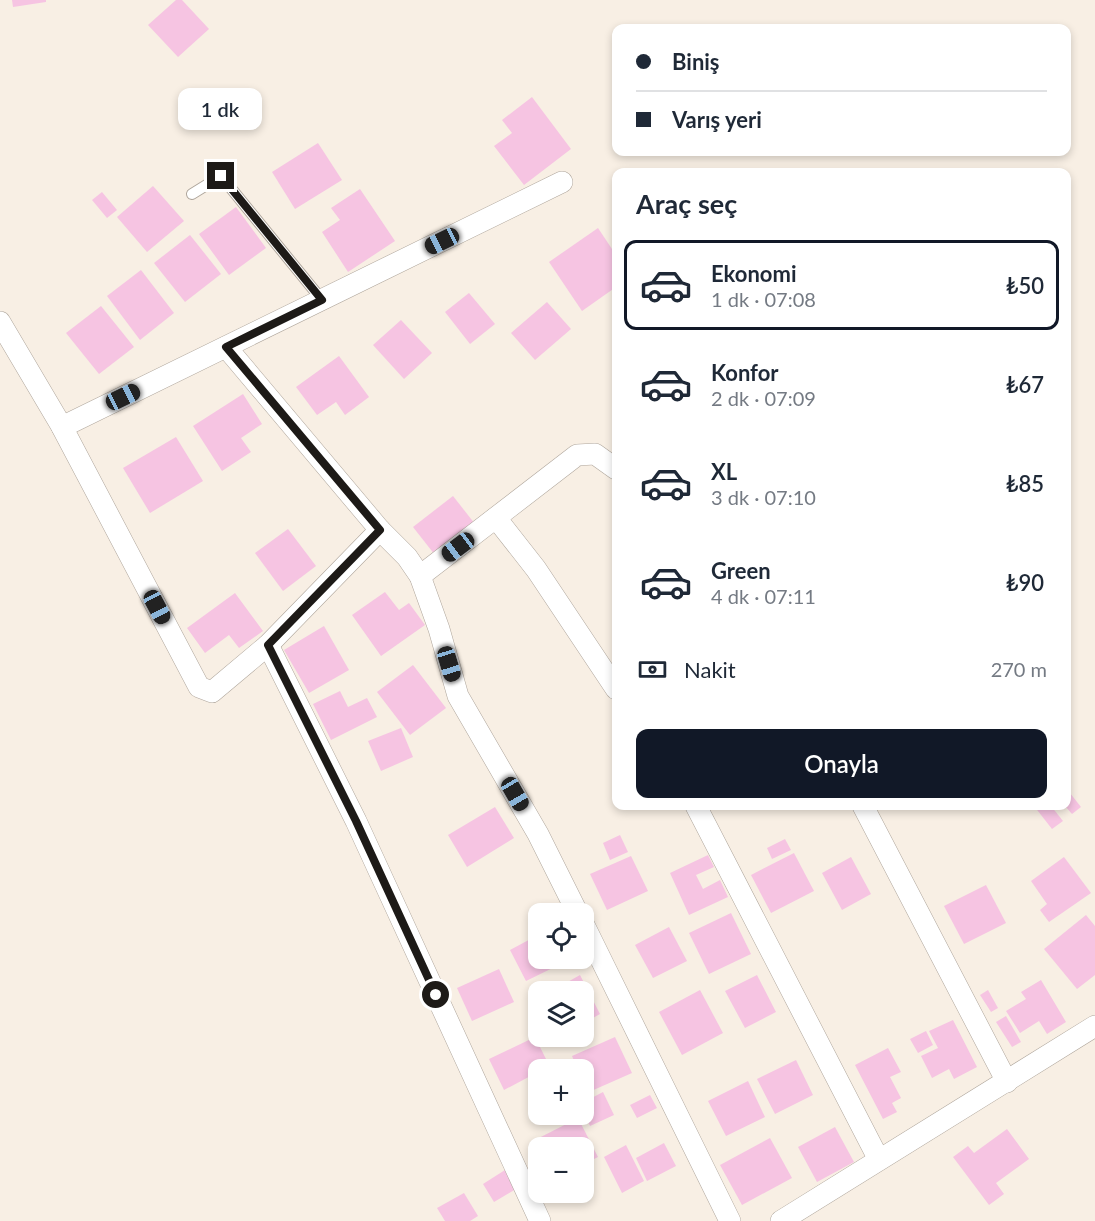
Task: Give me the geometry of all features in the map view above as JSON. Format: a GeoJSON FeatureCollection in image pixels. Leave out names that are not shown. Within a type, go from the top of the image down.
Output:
{"type":"FeatureCollection","features":[{"type":"Feature","properties":{"kind":"street"},"geometry":{"type":"LineString","coordinates":[[62,427],[562,182]]}},
{"type":"Feature","properties":{"kind":"street"},"geometry":{"type":"LineString","coordinates":[[0,322],[62,427],[199,687],[212,692],[268,645],[380,530]]}},
{"type":"Feature","properties":{"kind":"street"},"geometry":{"type":"LineString","coordinates":[[226,347],[380,530],[407,557],[420,576],[439,629],[458,696],[538,834],[572,903]]}},
{"type":"Feature","properties":{"kind":"street"},"geometry":{"type":"LineString","coordinates":[[420,576],[577,455],[595,454],[612,466]]}},
{"type":"Feature","properties":{"kind":"street"},"geometry":{"type":"LineString","coordinates":[[496,518],[536,569],[612,683]]}},
{"type":"Feature","properties":{"kind":"street"},"geometry":{"type":"LineString","coordinates":[[268,645],[356,821],[540,1221]]}},
{"type":"Feature","properties":{"kind":"street"},"geometry":{"type":"LineString","coordinates":[[698,810],[878,1158]]}},
{"type":"Feature","properties":{"kind":"street"},"geometry":{"type":"LineString","coordinates":[[865,810],[1007,1082]]}},
{"type":"Feature","properties":{"kind":"street"},"geometry":{"type":"LineString","coordinates":[[594,945],[730,1221]]}},
{"type":"Feature","properties":{"kind":"street"},"geometry":{"type":"LineString","coordinates":[[794,1218],[878,1158],[1007,1082],[1095,1026]]}},
{"type":"Feature","properties":{"kind":"lane"},"geometry":{"type":"LineString","coordinates":[[192,194],[221,176],[322,300]]}},
{"type":"Feature","properties":{"kind":"building"},"geometry":{"type":"Polygon","coordinates":[[[12,0],[46,0],[46,2],[13,7],[12,0]]]}},
{"type":"Feature","properties":{"kind":"building"},"geometry":{"type":"Polygon","coordinates":[[[176,0],[182,0],[209,29],[178,57],[148,25],[176,0]]]}},
{"type":"Feature","properties":{"kind":"building"},"geometry":{"type":"Polygon","coordinates":[[[532,97],[571,149],[524,185],[494,146],[512,133],[502,120],[532,97]]]}},
{"type":"Feature","properties":{"kind":"building"},"geometry":{"type":"Polygon","coordinates":[[[318,143],[342,180],[295,209],[272,172],[318,143]]]}},
{"type":"Feature","properties":{"kind":"building"},"geometry":{"type":"Polygon","coordinates":[[[153,186],[184,221],[147,252],[117,217],[153,186]]]}},
{"type":"Feature","properties":{"kind":"building"},"geometry":{"type":"Polygon","coordinates":[[[360,189],[395,241],[348,272],[322,232],[340,220],[331,208],[360,189]]]}},
{"type":"Feature","properties":{"kind":"building"},"geometry":{"type":"Polygon","coordinates":[[[102,192],[117,210],[107,218],[92,200],[102,192]]]}},
{"type":"Feature","properties":{"kind":"building"},"geometry":{"type":"Polygon","coordinates":[[[236,207],[266,248],[229,275],[199,234],[236,207]]]}},
{"type":"Feature","properties":{"kind":"building"},"geometry":{"type":"Polygon","coordinates":[[[598,228],[612,249],[612,290],[582,311],[549,262],[598,228]]]}},
{"type":"Feature","properties":{"kind":"building"},"geometry":{"type":"Polygon","coordinates":[[[190,235],[221,274],[185,302],[154,263],[190,235]]]}},
{"type":"Feature","properties":{"kind":"building"},"geometry":{"type":"Polygon","coordinates":[[[141,270],[174,313],[140,340],[107,296],[141,270]]]}},
{"type":"Feature","properties":{"kind":"building"},"geometry":{"type":"Polygon","coordinates":[[[469,293],[495,324],[470,344],[445,312],[469,293]]]}},
{"type":"Feature","properties":{"kind":"building"},"geometry":{"type":"Polygon","coordinates":[[[547,302],[571,329],[535,360],[511,333],[547,302]]]}},
{"type":"Feature","properties":{"kind":"building"},"geometry":{"type":"Polygon","coordinates":[[[101,306],[134,347],[99,374],[66,333],[101,306]]]}},
{"type":"Feature","properties":{"kind":"building"},"geometry":{"type":"Polygon","coordinates":[[[401,320],[432,353],[404,379],[373,345],[401,320]]]}},
{"type":"Feature","properties":{"kind":"building"},"geometry":{"type":"Polygon","coordinates":[[[339,356],[369,397],[345,415],[336,402],[317,415],[296,387],[339,356]]]}},
{"type":"Feature","properties":{"kind":"building"},"geometry":{"type":"Polygon","coordinates":[[[243,394],[262,424],[241,438],[251,452],[222,471],[193,426],[243,394]]]}},
{"type":"Feature","properties":{"kind":"building"},"geometry":{"type":"Polygon","coordinates":[[[176,437],[203,481],[150,513],[123,468],[176,437]]]}},
{"type":"Feature","properties":{"kind":"building"},"geometry":{"type":"Polygon","coordinates":[[[453,496],[475,524],[435,555],[413,527],[453,496]]]}},
{"type":"Feature","properties":{"kind":"building"},"geometry":{"type":"Polygon","coordinates":[[[288,529],[316,566],[283,591],[255,553],[288,529]]]}},
{"type":"Feature","properties":{"kind":"building"},"geometry":{"type":"Polygon","coordinates":[[[385,592],[399,610],[409,603],[425,625],[381,656],[352,615],[385,592]]]}},
{"type":"Feature","properties":{"kind":"building"},"geometry":{"type":"Polygon","coordinates":[[[235,593],[263,631],[239,648],[229,635],[205,653],[187,628],[235,593]]]}},
{"type":"Feature","properties":{"kind":"building"},"geometry":{"type":"Polygon","coordinates":[[[324,626],[349,670],[309,693],[284,650],[324,626]]]}},
{"type":"Feature","properties":{"kind":"building"},"geometry":{"type":"Polygon","coordinates":[[[413,665],[446,708],[410,735],[377,692],[413,665]]]}},
{"type":"Feature","properties":{"kind":"building"},"geometry":{"type":"Polygon","coordinates":[[[340,691],[348,707],[367,698],[377,717],[331,740],[313,704],[340,691]]]}},
{"type":"Feature","properties":{"kind":"building"},"geometry":{"type":"Polygon","coordinates":[[[401,728],[413,757],[381,771],[368,741],[401,728]]]}},
{"type":"Feature","properties":{"kind":"building"},"geometry":{"type":"Polygon","coordinates":[[[1071,794],[1081,807],[1072,814],[1068,810],[1071,810],[1071,794]]]}},
{"type":"Feature","properties":{"kind":"building"},"geometry":{"type":"Polygon","coordinates":[[[495,807],[514,838],[467,867],[448,835],[495,807]]]}},
{"type":"Feature","properties":{"kind":"building"},"geometry":{"type":"Polygon","coordinates":[[[1037,810],[1054,810],[1063,821],[1052,829],[1037,810]]]}},
{"type":"Feature","properties":{"kind":"building"},"geometry":{"type":"Polygon","coordinates":[[[620,835],[628,852],[610,860],[603,843],[620,835]]]}},
{"type":"Feature","properties":{"kind":"building"},"geometry":{"type":"Polygon","coordinates":[[[785,839],[791,850],[772,859],[767,848],[785,839]]]}},
{"type":"Feature","properties":{"kind":"building"},"geometry":{"type":"Polygon","coordinates":[[[794,853],[814,891],[771,913],[751,875],[794,853]]]}},
{"type":"Feature","properties":{"kind":"building"},"geometry":{"type":"Polygon","coordinates":[[[708,855],[714,867],[696,875],[703,889],[720,880],[728,897],[689,915],[670,873],[708,855]]]}},
{"type":"Feature","properties":{"kind":"building"},"geometry":{"type":"Polygon","coordinates":[[[631,856],[648,891],[607,910],[590,874],[631,856]]]}},
{"type":"Feature","properties":{"kind":"building"},"geometry":{"type":"Polygon","coordinates":[[[851,857],[871,894],[842,910],[822,873],[851,857]]]}},
{"type":"Feature","properties":{"kind":"building"},"geometry":{"type":"Polygon","coordinates":[[[1064,857],[1091,893],[1049,922],[1040,910],[1047,904],[1031,881],[1064,857]]]}},
{"type":"Feature","properties":{"kind":"building"},"geometry":{"type":"Polygon","coordinates":[[[986,885],[1006,923],[964,944],[944,906],[986,885]]]}},
{"type":"Feature","properties":{"kind":"building"},"geometry":{"type":"Polygon","coordinates":[[[731,913],[751,954],[709,974],[689,933],[731,913]]]}},
{"type":"Feature","properties":{"kind":"building"},"geometry":{"type":"Polygon","coordinates":[[[1086,915],[1095,926],[1095,975],[1077,989],[1044,949],[1086,915]]]}},
{"type":"Feature","properties":{"kind":"building"},"geometry":{"type":"Polygon","coordinates":[[[669,927],[687,961],[653,978],[635,945],[669,927]]]}},
{"type":"Feature","properties":{"kind":"building"},"geometry":{"type":"Polygon","coordinates":[[[528,940],[528,969],[551,969],[526,981],[510,950],[528,940]]]}},
{"type":"Feature","properties":{"kind":"building"},"geometry":{"type":"Polygon","coordinates":[[[499,969],[514,1002],[472,1021],[457,988],[499,969]]]}},
{"type":"Feature","properties":{"kind":"building"},"geometry":{"type":"Polygon","coordinates":[[[580,975],[583,981],[569,981],[580,975]]]}},
{"type":"Feature","properties":{"kind":"building"},"geometry":{"type":"Polygon","coordinates":[[[757,975],[776,1012],[745,1028],[725,991],[757,975]]]}},
{"type":"Feature","properties":{"kind":"building"},"geometry":{"type":"Polygon","coordinates":[[[1041,980],[1066,1022],[1047,1034],[1039,1021],[1020,1033],[1006,1011],[1026,999],[1021,992],[1041,980]]]}},
{"type":"Feature","properties":{"kind":"building"},"geometry":{"type":"Polygon","coordinates":[[[700,990],[723,1033],[682,1055],[659,1012],[700,990]]]}},
{"type":"Feature","properties":{"kind":"building"},"geometry":{"type":"Polygon","coordinates":[[[988,990],[998,1008],[991,1012],[980,995],[988,990]]]}},
{"type":"Feature","properties":{"kind":"building"},"geometry":{"type":"Polygon","coordinates":[[[594,1002],[600,1014],[594,1017],[594,1002]]]}},
{"type":"Feature","properties":{"kind":"building"},"geometry":{"type":"Polygon","coordinates":[[[1006,1016],[1021,1042],[1012,1047],[996,1022],[1006,1016]]]}},
{"type":"Feature","properties":{"kind":"building"},"geometry":{"type":"Polygon","coordinates":[[[953,1020],[977,1067],[954,1079],[949,1069],[932,1078],[921,1056],[938,1048],[929,1031],[953,1020]]]}},
{"type":"Feature","properties":{"kind":"building"},"geometry":{"type":"Polygon","coordinates":[[[926,1031],[933,1045],[918,1053],[910,1039],[926,1031]]]}},
{"type":"Feature","properties":{"kind":"building"},"geometry":{"type":"Polygon","coordinates":[[[615,1037],[632,1073],[594,1090],[594,1059],[573,1059],[572,1056],[615,1037]]]}},
{"type":"Feature","properties":{"kind":"building"},"geometry":{"type":"Polygon","coordinates":[[[528,1040],[528,1047],[540,1047],[546,1059],[528,1059],[528,1077],[504,1090],[489,1059],[528,1040]]]}},
{"type":"Feature","properties":{"kind":"building"},"geometry":{"type":"Polygon","coordinates":[[[888,1048],[901,1072],[890,1077],[901,1098],[892,1103],[897,1112],[883,1119],[855,1065],[888,1048]]]}},
{"type":"Feature","properties":{"kind":"building"},"geometry":{"type":"Polygon","coordinates":[[[796,1060],[813,1095],[775,1114],[757,1079],[796,1060]]]}},
{"type":"Feature","properties":{"kind":"building"},"geometry":{"type":"Polygon","coordinates":[[[748,1081],[765,1117],[726,1136],[708,1101],[748,1081]]]}},
{"type":"Feature","properties":{"kind":"building"},"geometry":{"type":"Polygon","coordinates":[[[603,1092],[614,1115],[594,1124],[594,1097],[603,1092]]]}},
{"type":"Feature","properties":{"kind":"building"},"geometry":{"type":"Polygon","coordinates":[[[650,1095],[657,1108],[637,1118],[630,1105],[650,1095]]]}},
{"type":"Feature","properties":{"kind":"building"},"geometry":{"type":"Polygon","coordinates":[[[564,1125],[582,1125],[588,1137],[541,1137],[564,1125]]]}},
{"type":"Feature","properties":{"kind":"building"},"geometry":{"type":"Polygon","coordinates":[[[835,1127],[854,1162],[817,1182],[798,1147],[835,1127]]]}},
{"type":"Feature","properties":{"kind":"building"},"geometry":{"type":"Polygon","coordinates":[[[1007,1129],[1029,1159],[996,1183],[1004,1194],[989,1205],[953,1157],[968,1146],[974,1153],[1007,1129]]]}},
{"type":"Feature","properties":{"kind":"building"},"geometry":{"type":"Polygon","coordinates":[[[770,1138],[792,1178],[742,1205],[720,1165],[770,1138]]]}},
{"type":"Feature","properties":{"kind":"building"},"geometry":{"type":"Polygon","coordinates":[[[664,1143],[676,1166],[647,1181],[636,1158],[664,1143]]]}},
{"type":"Feature","properties":{"kind":"building"},"geometry":{"type":"Polygon","coordinates":[[[626,1145],[644,1181],[622,1193],[604,1157],[626,1145]]]}},
{"type":"Feature","properties":{"kind":"building"},"geometry":{"type":"Polygon","coordinates":[[[505,1170],[516,1189],[494,1202],[483,1184],[505,1170]]]}},
{"type":"Feature","properties":{"kind":"building"},"geometry":{"type":"Polygon","coordinates":[[[464,1193],[478,1216],[470,1221],[445,1221],[437,1208],[464,1193]]]}},
{"type":"Feature","properties":{"kind":"route"},"geometry":{"type":"LineString","coordinates":[[221,176],[322,300],[226,347],[380,530],[268,645],[356,821],[436,995]]}}]}
